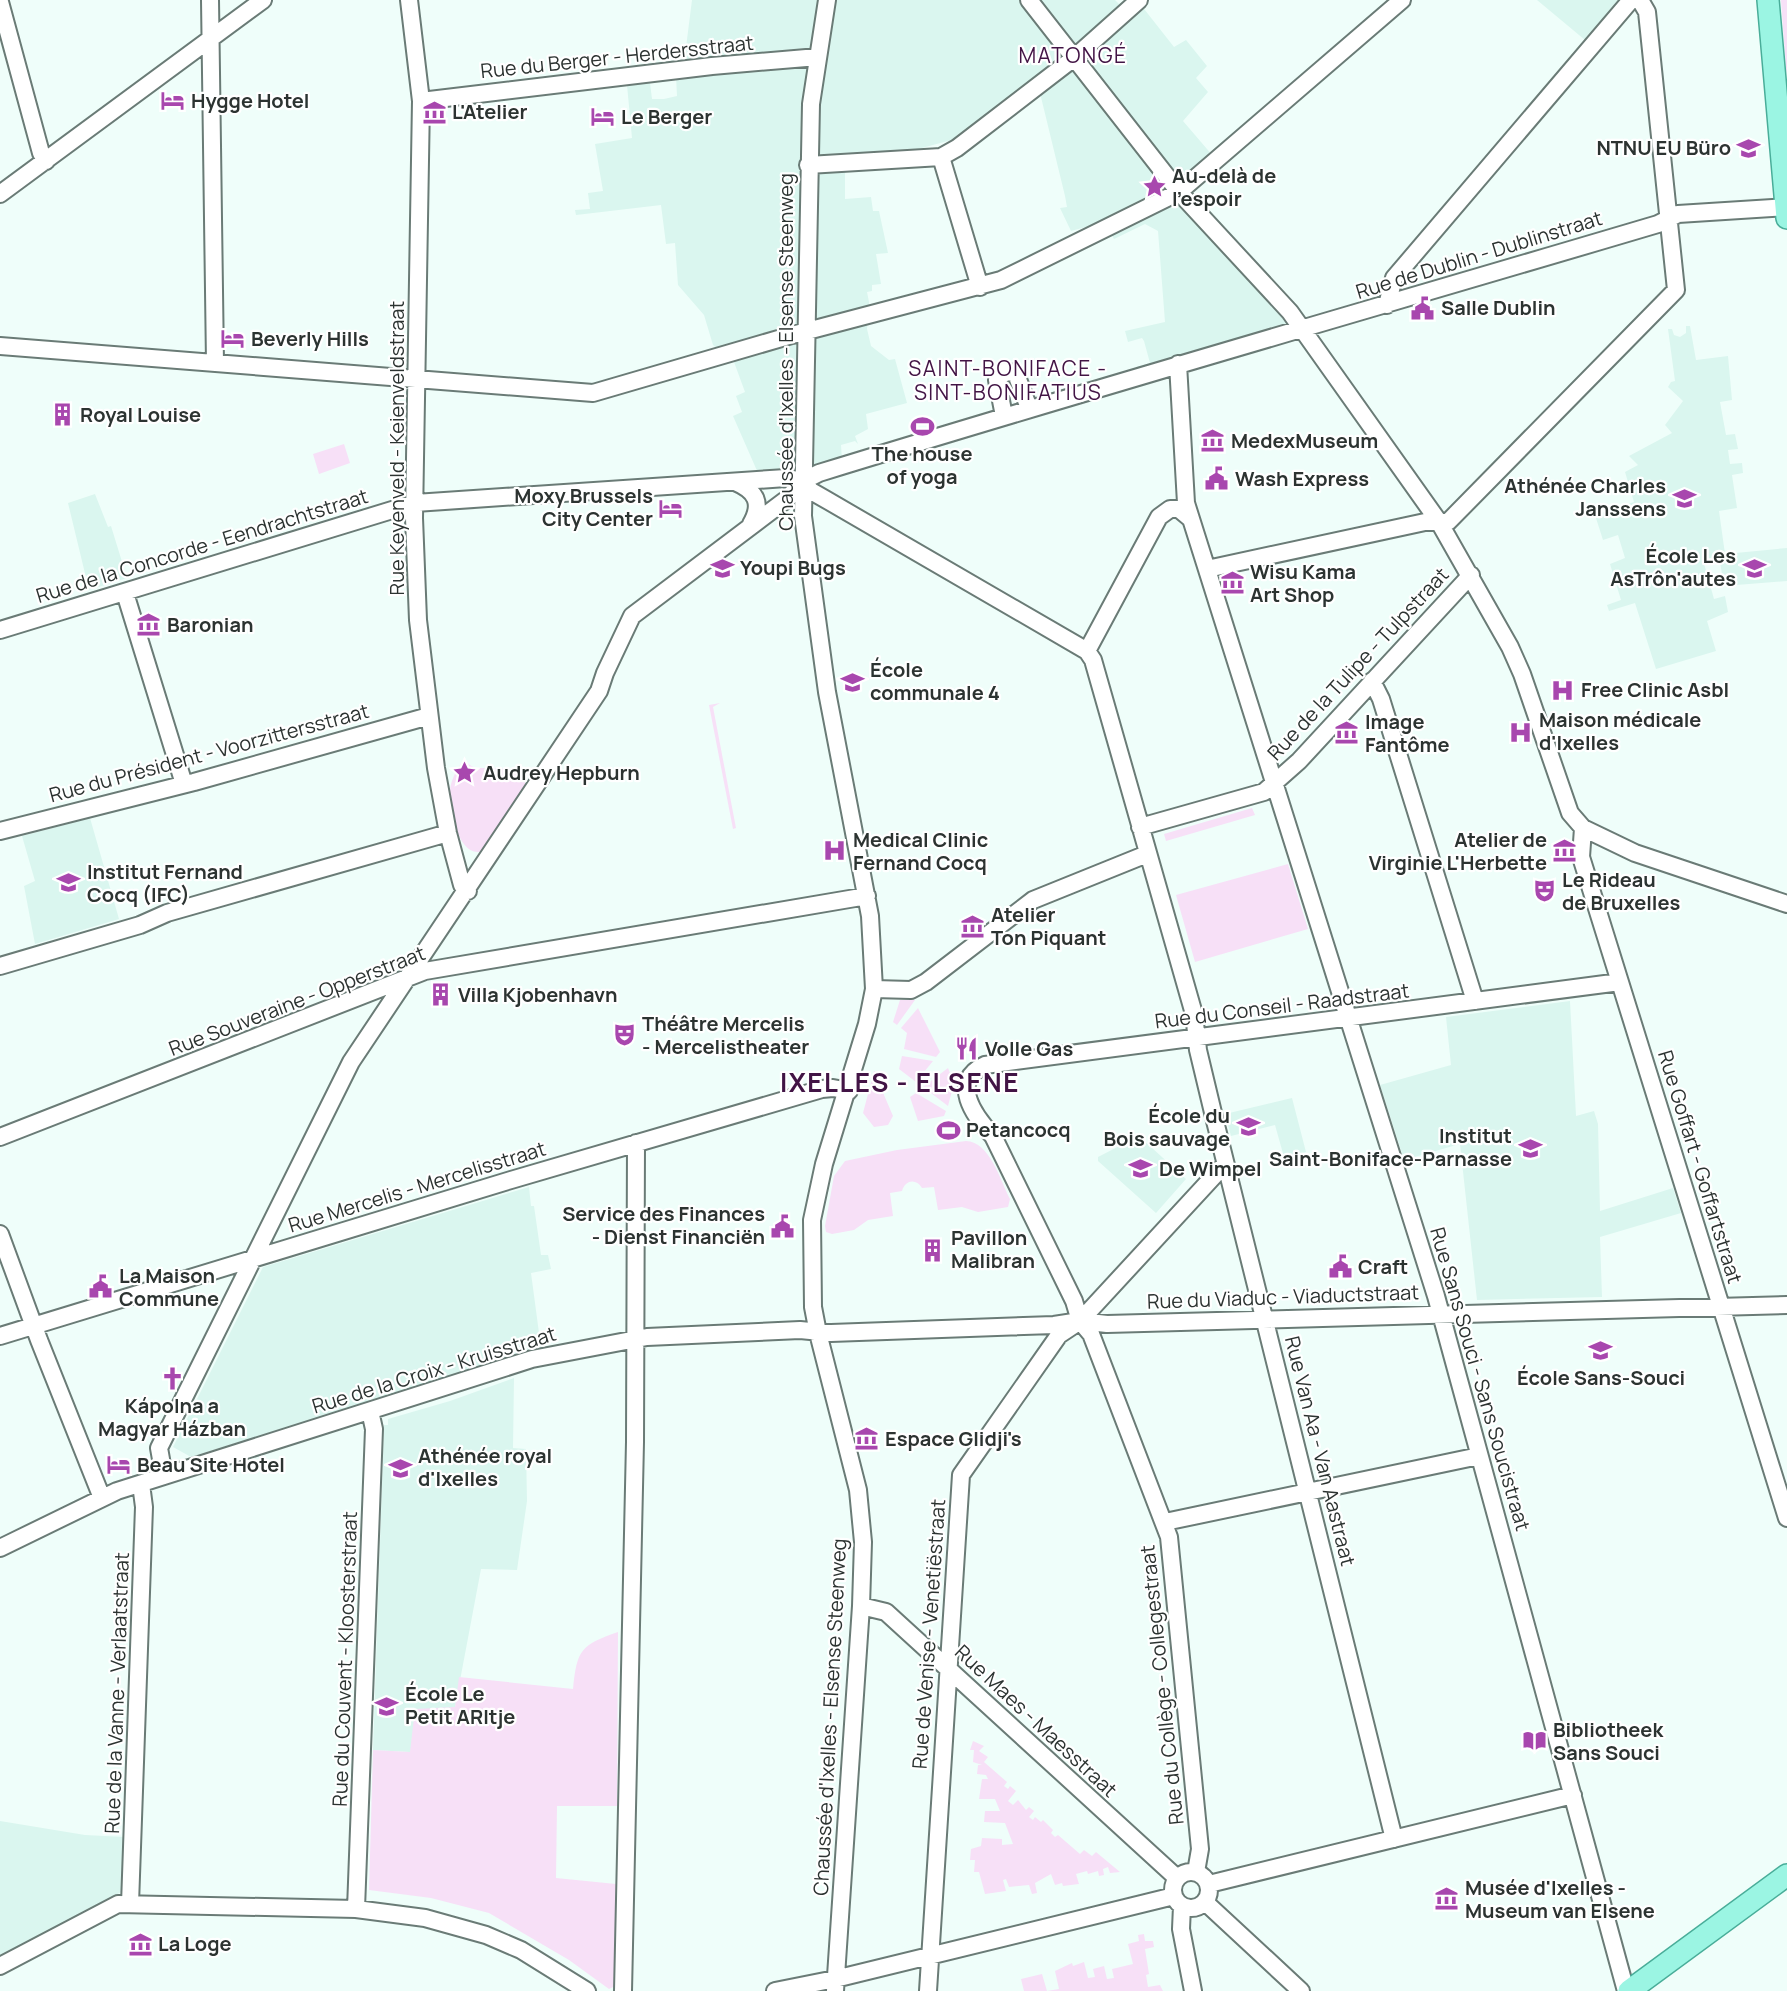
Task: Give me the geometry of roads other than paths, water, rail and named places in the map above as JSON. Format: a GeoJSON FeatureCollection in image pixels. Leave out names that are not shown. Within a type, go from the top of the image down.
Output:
{"type":"FeatureCollection","features":[{"type":"Feature","properties":{"kind":"main road"},"geometry":{"type":"LineString","coordinates":[[1768,0],[1787,218]]}},
{"type":"Feature","properties":{"kind":"main road"},"geometry":{"type":"LineString","coordinates":[[1627,1991],[1787,1875]]}},
{"type":"Feature","properties":{"kind":"street"},"geometry":{"type":"LineString","coordinates":[[210,0],[215,363]]}},
{"type":"Feature","properties":{"kind":"street"},"geometry":{"type":"LineString","coordinates":[[0,194],[263,0]]}},
{"type":"Feature","properties":{"kind":"street","name":"Rue Keyenveld - Keienveldstraat"},"geometry":{"type":"LineString","coordinates":[[409,0],[421,101],[415,503],[418,620],[429,716],[448,833],[462,885],[468,891]]}},
{"type":"Feature","properties":{"kind":"street","name":"Chaussée d'Ixelles - Elsense Steenweg"},"geometry":{"type":"LineString","coordinates":[[827,0],[811,104],[808,165],[803,516],[827,692],[870,916],[873,989],[867,1024],[849,1091],[824,1164],[812,1220],[810,1245],[813,1306],[818,1333],[861,1509],[861,1606],[835,1985]]}},
{"type":"Feature","properties":{"kind":"street"},"geometry":{"type":"LineString","coordinates":[[1029,0],[1179,192],[1267,285],[1303,330],[1439,522],[1510,647],[1522,674],[1570,813],[1583,828],[1635,854],[1787,904]]}},
{"type":"Feature","properties":{"kind":"street"},"geometry":{"type":"LineString","coordinates":[[808,165],[941,157],[957,148],[1074,58],[1139,0]]}},
{"type":"Feature","properties":{"kind":"street"},"geometry":{"type":"LineString","coordinates":[[0,346],[593,393],[1001,280],[1179,192],[1402,0]]}},
{"type":"Feature","properties":{"kind":"street"},"geometry":{"type":"LineString","coordinates":[[1387,305],[1394,278],[1630,0]]}},
{"type":"Feature","properties":{"kind":"street"},"geometry":{"type":"LineString","coordinates":[[1207,569],[1425,522],[1448,522],[1676,290],[1647,12],[1640,0]]}},
{"type":"Feature","properties":{"kind":"street"},"geometry":{"type":"LineString","coordinates":[[0,2],[41,153],[46,160]]}},
{"type":"Feature","properties":{"kind":"street","name":"Rue du Berger - Herdersstraat"},"geometry":{"type":"LineString","coordinates":[[421,101],[676,70],[818,57]]}},
{"type":"Feature","properties":{"kind":"street"},"geometry":{"type":"LineString","coordinates":[[941,157],[980,287]]}},
{"type":"Feature","properties":{"kind":"street","name":"Rue de Dublin - Dublinstraat"},"geometry":{"type":"LineString","coordinates":[[803,481],[819,473],[1029,408],[1387,305],[1667,220],[1678,214],[1787,207]]}},
{"type":"Feature","properties":{"kind":"street","name":"Rue Sans Souci - Sans Soucistraat"},"geometry":{"type":"LineString","coordinates":[[1178,364],[1186,503],[1441,1314],[1627,1991]]}},
{"type":"Feature","properties":{"kind":"street"},"geometry":{"type":"LineString","coordinates":[[1004,416],[997,380],[1006,371],[1016,374],[1029,408]]}},
{"type":"Feature","properties":{"kind":"street","name":"Rue de la Concorde - Eendrachtstraat"},"geometry":{"type":"LineString","coordinates":[[0,630],[415,503],[786,478],[803,481]]}},
{"type":"Feature","properties":{"kind":"street"},"geometry":{"type":"LineString","coordinates":[[164,1476],[159,1448],[163,1437],[351,1062],[468,891],[599,691],[632,616],[750,524],[787,500],[803,481],[818,495],[1087,651],[1159,517],[1170,509],[1179,509],[1191,519]]}},
{"type":"Feature","properties":{"kind":"street"},"geometry":{"type":"LineString","coordinates":[[734,482],[751,489],[756,496],[757,513],[750,524]]}},
{"type":"Feature","properties":{"kind":"street","name":"Rue de la Tulipe - Tulpstraat"},"geometry":{"type":"LineString","coordinates":[[1140,827],[1264,792],[1299,761],[1471,575]]}},
{"type":"Feature","properties":{"kind":"street"},"geometry":{"type":"LineString","coordinates":[[125,593],[184,784]]}},
{"type":"Feature","properties":{"kind":"street","name":"Rue Van Aa - Van Aastraat"},"geometry":{"type":"LineString","coordinates":[[1087,651],[1093,660],[1194,1014],[1197,1038],[1225,1164],[1394,1839]]}},
{"type":"Feature","properties":{"kind":"street"},"geometry":{"type":"LineString","coordinates":[[1372,681],[1381,699],[1475,1001]]}},
{"type":"Feature","properties":{"kind":"street","name":"Rue du Président - Voorzittersstraat"},"geometry":{"type":"LineString","coordinates":[[0,831],[184,784],[429,716]]}},
{"type":"Feature","properties":{"kind":"street","name":"Rue Goffart - Goffartstraat"},"geometry":{"type":"LineString","coordinates":[[1583,828],[1581,857],[1787,1518]]}},
{"type":"Feature","properties":{"kind":"street"},"geometry":{"type":"LineString","coordinates":[[0,966],[140,925],[167,913],[448,833]]}},
{"type":"Feature","properties":{"kind":"street"},"geometry":{"type":"LineString","coordinates":[[873,989],[911,990],[926,982],[1033,900],[1148,854]]}},
{"type":"Feature","properties":{"kind":"street","name":"Rue Souveraine - Opperstraat"},"geometry":{"type":"LineString","coordinates":[[0,1137],[425,971],[867,896]]}},
{"type":"Feature","properties":{"kind":"street","name":"Rue du Conseil - Raadstraat"},"geometry":{"type":"LineString","coordinates":[[966,1092],[966,1080],[973,1070],[985,1065],[1620,982]]}},
{"type":"Feature","properties":{"kind":"street","name":"Rue Mercelis - Mercelisstraat"},"geometry":{"type":"LineString","coordinates":[[0,1336],[636,1143],[822,1089],[833,1088],[849,1091]]}},
{"type":"Feature","properties":{"kind":"street","name":"Rue du Collège - Collegestraat"},"geometry":{"type":"LineString","coordinates":[[966,1092],[982,1125],[993,1136],[1074,1301],[1080,1320],[1091,1334],[1169,1537],[1202,1878]]}},
{"type":"Feature","properties":{"kind":"street"},"geometry":{"type":"LineString","coordinates":[[623,1991],[636,1143]]}},
{"type":"Feature","properties":{"kind":"street","name":"Rue de Venise - Venetiëstraat"},"geometry":{"type":"LineString","coordinates":[[928,1991],[961,1475],[1059,1335],[1080,1320],[1225,1164]]}},
{"type":"Feature","properties":{"kind":"street"},"geometry":{"type":"LineString","coordinates":[[0,1234],[102,1498]]}},
{"type":"Feature","properties":{"kind":"street","name":"Rue du Viaduc - Viaductstraat"},"geometry":{"type":"LineString","coordinates":[[818,1333],[1054,1325],[1080,1320],[1107,1324],[1787,1305]]}},
{"type":"Feature","properties":{"kind":"street","name":"Rue de la Croix - Kruisstraat"},"geometry":{"type":"LineString","coordinates":[[0,1548],[102,1498],[141,1484],[532,1359],[634,1338],[803,1330],[818,1333]]}},
{"type":"Feature","properties":{"kind":"street","name":"Rue du Couvent - Kloosterstraat"},"geometry":{"type":"LineString","coordinates":[[356,1909],[374,1430],[370,1411]]}},
{"type":"Feature","properties":{"kind":"street"},"geometry":{"type":"LineString","coordinates":[[1164,1522],[1479,1456]]}},
{"type":"Feature","properties":{"kind":"street","name":"Rue de la Vanne - Verlaatstraat"},"geometry":{"type":"LineString","coordinates":[[130,1904],[144,1507],[141,1484]]}},
{"type":"Feature","properties":{"kind":"street","name":"Rue Maes - Maesstraat"},"geometry":{"type":"LineString","coordinates":[[861,1606],[886,1612],[1177,1878]]}},
{"type":"Feature","properties":{"kind":"street"},"geometry":{"type":"LineString","coordinates":[[1192,1991],[1178,1901],[1173,1886],[1177,1878],[1186,1872],[1202,1878],[1394,1839],[1573,1795]]}},
{"type":"Feature","properties":{"kind":"street"},"geometry":{"type":"LineString","coordinates":[[775,1991],[835,1985],[930,1956],[1178,1901],[1194,1908],[1205,1902],[1209,1894],[1202,1878]]}},
{"type":"Feature","properties":{"kind":"street"},"geometry":{"type":"LineString","coordinates":[[1205,1902],[1301,1991]]}},
{"type":"Feature","properties":{"kind":"street"},"geometry":{"type":"LineString","coordinates":[[0,1966],[118,1904],[356,1909],[425,1918],[486,1935],[521,1950],[587,1991]]}},
{"type":"Feature","properties":{"kind":"place","name":"Hygge Hotel"},"geometry":{"type":"Point","coordinates":[173,101]}},
{"type":"Feature","properties":{"kind":"place","name":"L'Atelier"},"geometry":{"type":"Point","coordinates":[434,112]}},
{"type":"Feature","properties":{"kind":"place","name":"Le Berger"},"geometry":{"type":"Point","coordinates":[603,117]}},
{"type":"Feature","properties":{"kind":"place","name":"NTNU EU Büro"},"geometry":{"type":"Point","coordinates":[1749,148]}},
{"type":"Feature","properties":{"kind":"place","name":"Au-delà de l'espoir"},"geometry":{"type":"Point","coordinates":[1154,187]}},
{"type":"Feature","properties":{"kind":"place","name":"Salle Dublin"},"geometry":{"type":"Point","coordinates":[1423,308]}},
{"type":"Feature","properties":{"kind":"place","name":"Beverly Hills"},"geometry":{"type":"Point","coordinates":[233,339]}},
{"type":"Feature","properties":{"kind":"place","name":"Royal Louise"},"geometry":{"type":"Point","coordinates":[62,415]}},
{"type":"Feature","properties":{"kind":"place","name":"The house of yoga"},"geometry":{"type":"Point","coordinates":[922,426]}},
{"type":"Feature","properties":{"kind":"place","name":"MedexMuseum"},"geometry":{"type":"Point","coordinates":[1213,441]}},
{"type":"Feature","properties":{"kind":"place","name":"Wash Express"},"geometry":{"type":"Point","coordinates":[1217,479]}},
{"type":"Feature","properties":{"kind":"place","name":"Athénée Charles Janssens"},"geometry":{"type":"Point","coordinates":[1684,498]}},
{"type":"Feature","properties":{"kind":"place","name":"Moxy Brussels City Center"},"geometry":{"type":"Point","coordinates":[671,508]}},
{"type":"Feature","properties":{"kind":"place","name":"Youpi Bugs"},"geometry":{"type":"Point","coordinates":[722,568]}},
{"type":"Feature","properties":{"kind":"place","name":"École Les AsTrôn'autes"},"geometry":{"type":"Point","coordinates":[1754,568]}},
{"type":"Feature","properties":{"kind":"place","name":"Wisu Kama Art Shop"},"geometry":{"type":"Point","coordinates":[1232,583]}},
{"type":"Feature","properties":{"kind":"place","name":"Baronian"},"geometry":{"type":"Point","coordinates":[149,625]}},
{"type":"Feature","properties":{"kind":"place","name":"École communale 4"},"geometry":{"type":"Point","coordinates":[852,682]}},
{"type":"Feature","properties":{"kind":"place","name":"Free Clinic Asbl"},"geometry":{"type":"Point","coordinates":[1563,690]}},
{"type":"Feature","properties":{"kind":"place","name":"Maison médicale d'Ixelles"},"geometry":{"type":"Point","coordinates":[1521,732]}},
{"type":"Feature","properties":{"kind":"place","name":"Image Fantôme"},"geometry":{"type":"Point","coordinates":[1347,733]}},
{"type":"Feature","properties":{"kind":"place","name":"Audrey Hepburn"},"geometry":{"type":"Point","coordinates":[465,773]}},
{"type":"Feature","properties":{"kind":"place","name":"Medical Clinic Fernand Cocq"},"geometry":{"type":"Point","coordinates":[835,851]}},
{"type":"Feature","properties":{"kind":"place","name":"Atelier de Virginie L'Herbette"},"geometry":{"type":"Point","coordinates":[1565,851]}},
{"type":"Feature","properties":{"kind":"place","name":"Institut Fernand Cocq (IFC)"},"geometry":{"type":"Point","coordinates":[69,883]}},
{"type":"Feature","properties":{"kind":"place","name":"Le Rideau de Bruxelles"},"geometry":{"type":"Point","coordinates":[1544,891]}},
{"type":"Feature","properties":{"kind":"place","name":"Atelier Ton Piquant"},"geometry":{"type":"Point","coordinates":[973,926]}},
{"type":"Feature","properties":{"kind":"place","name":"Villa Kjobenhavn"},"geometry":{"type":"Point","coordinates":[440,995]}},
{"type":"Feature","properties":{"kind":"place","name":"Théâtre Mercelis - Mercelistheater"},"geometry":{"type":"Point","coordinates":[624,1035]}},
{"type":"Feature","properties":{"kind":"place","name":"Volle Gas"},"geometry":{"type":"Point","coordinates":[967,1049]}},
{"type":"Feature","properties":{"kind":"place","name":"École du Bois sauvage"},"geometry":{"type":"Point","coordinates":[1248,1127]}},
{"type":"Feature","properties":{"kind":"place","name":"Petancocq"},"geometry":{"type":"Point","coordinates":[948,1130]}},
{"type":"Feature","properties":{"kind":"place","name":"Institut Saint-Boniface-Parnasse"},"geometry":{"type":"Point","coordinates":[1530,1148]}},
{"type":"Feature","properties":{"kind":"place","name":"De Wimpel"},"geometry":{"type":"Point","coordinates":[1141,1169]}},
{"type":"Feature","properties":{"kind":"place","name":"Service des Finances - Dienst Financiën"},"geometry":{"type":"Point","coordinates":[783,1226]}},
{"type":"Feature","properties":{"kind":"place","name":"Pavillon Malibran"},"geometry":{"type":"Point","coordinates":[933,1250]}},
{"type":"Feature","properties":{"kind":"place","name":"Craft"},"geometry":{"type":"Point","coordinates":[1340,1267]}},
{"type":"Feature","properties":{"kind":"place","name":"La Maison Commune"},"geometry":{"type":"Point","coordinates":[101,1287]}},
{"type":"Feature","properties":{"kind":"place","name":"École Sans-Souci"},"geometry":{"type":"Point","coordinates":[1601,1350]}},
{"type":"Feature","properties":{"kind":"place","name":"Kápolna a Magyar Házban"},"geometry":{"type":"Point","coordinates":[172,1379]}},
{"type":"Feature","properties":{"kind":"place","name":"Espace Glidji's"},"geometry":{"type":"Point","coordinates":[867,1439]}},
{"type":"Feature","properties":{"kind":"place","name":"Beau Site Hotel"},"geometry":{"type":"Point","coordinates":[119,1465]}},
{"type":"Feature","properties":{"kind":"place","name":"Athénée royal d'Ixelles"},"geometry":{"type":"Point","coordinates":[400,1468]}},
{"type":"Feature","properties":{"kind":"place","name":"École Le Petit ARItje"},"geometry":{"type":"Point","coordinates":[387,1706]}},
{"type":"Feature","properties":{"kind":"place","name":"Bibliotheek Sans Souci"},"geometry":{"type":"Point","coordinates":[1535,1741]}},
{"type":"Feature","properties":{"kind":"place","name":"Musée d'Ixelles - Museum van Elsene"},"geometry":{"type":"Point","coordinates":[1447,1899]}},
{"type":"Feature","properties":{"kind":"place","name":"La Loge"},"geometry":{"type":"Point","coordinates":[140,1944]}},
{"type":"Feature","properties":{"kind":"district","name":"MATONGÉ"},"geometry":{"type":"Point","coordinates":[1073,56]}},
{"type":"Feature","properties":{"kind":"district","name":"SAINT-BONIFACE - SINT-BONIFATIUS"},"geometry":{"type":"Point","coordinates":[1008,381]}},
{"type":"Feature","properties":{"kind":"district","name":"IXELLES - ELSENE"},"geometry":{"type":"Point","coordinates":[900,1083]}}]}
